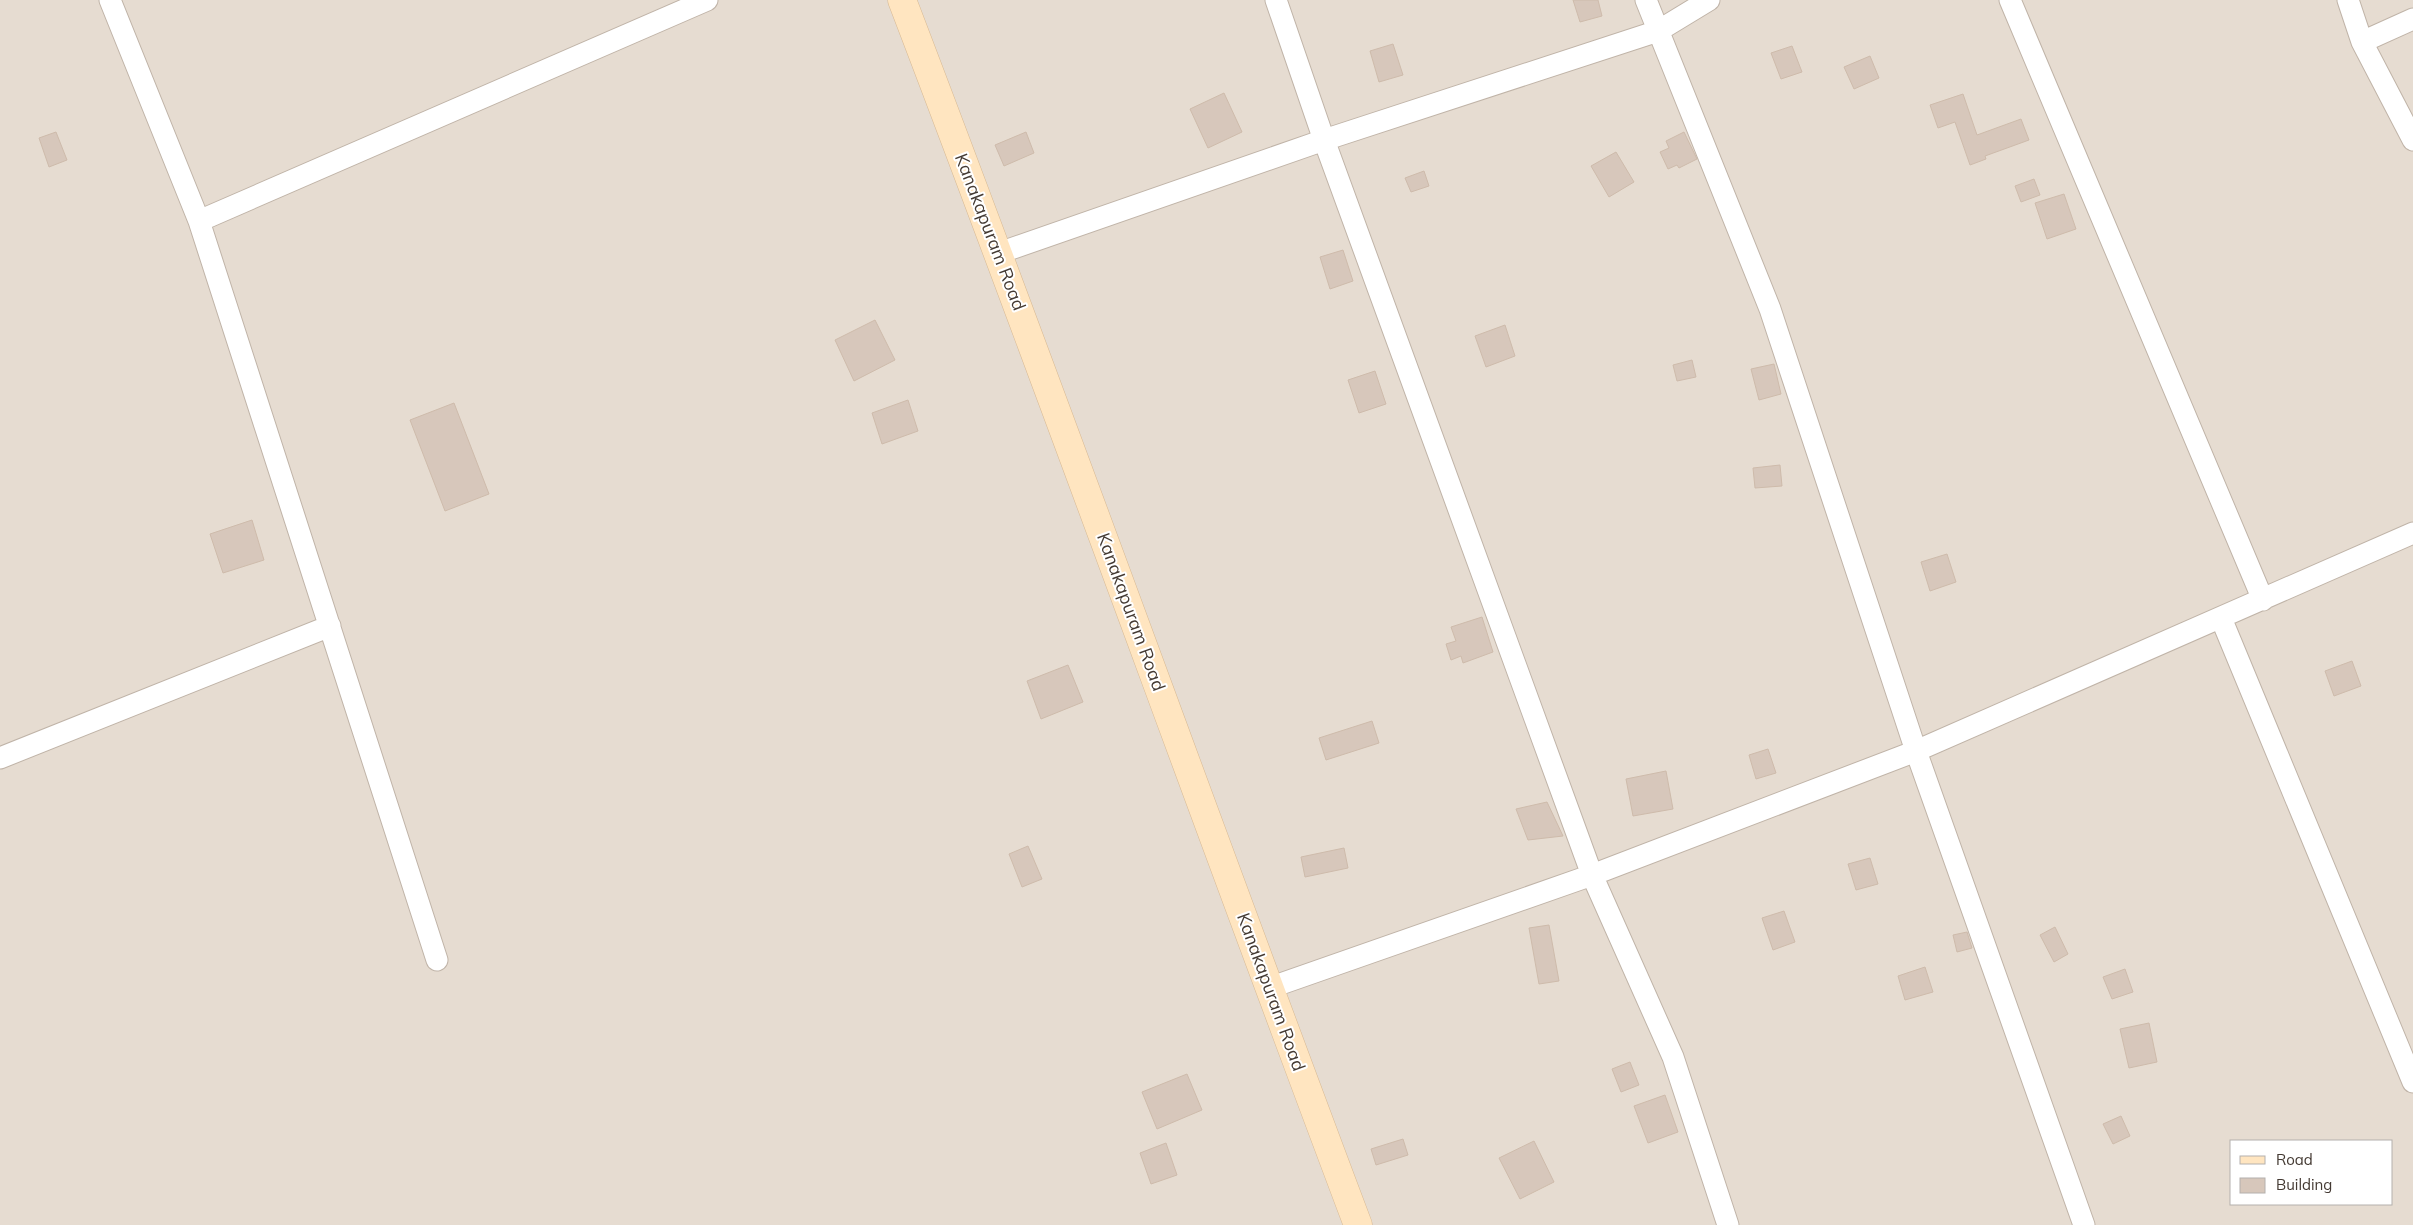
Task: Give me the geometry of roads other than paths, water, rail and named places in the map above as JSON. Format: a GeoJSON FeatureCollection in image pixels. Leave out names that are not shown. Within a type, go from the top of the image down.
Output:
{"type":"FeatureCollection","features":[{"type":"Feature","properties":{"kind":"street"},"geometry":{"type":"LineString","coordinates":[[110,0],[199,221],[437,960]]}},
{"type":"Feature","properties":{"kind":"street"},"geometry":{"type":"LineString","coordinates":[[199,221],[707,0]]}},
{"type":"Feature","properties":{"kind":"street","name":"Kanakapuram Road"},"geometry":{"type":"LineString","coordinates":[[902,0],[998,253],[1358,1225]]}},
{"type":"Feature","properties":{"kind":"street"},"geometry":{"type":"LineString","coordinates":[[1276,0],[1324,140],[1592,875],[1674,1057],[1728,1225]]}},
{"type":"Feature","properties":{"kind":"street"},"geometry":{"type":"LineString","coordinates":[[1646,0],[1770,309],[1916,751],[2084,1225]]}},
{"type":"Feature","properties":{"kind":"street"},"geometry":{"type":"LineString","coordinates":[[998,253],[1324,140],[1658,31],[1709,0]]}},
{"type":"Feature","properties":{"kind":"street"},"geometry":{"type":"LineString","coordinates":[[2010,0],[2263,600]]}},
{"type":"Feature","properties":{"kind":"street"},"geometry":{"type":"LineString","coordinates":[[2348,0],[2362,42],[2413,140]]}},
{"type":"Feature","properties":{"kind":"street"},"geometry":{"type":"LineString","coordinates":[[2362,42],[2413,19]]}},
{"type":"Feature","properties":{"kind":"street"},"geometry":{"type":"LineString","coordinates":[[1269,988],[1592,875],[1916,751],[2413,533]]}},
{"type":"Feature","properties":{"kind":"street"},"geometry":{"type":"LineString","coordinates":[[2221,618],[2413,1082]]}},
{"type":"Feature","properties":{"kind":"street"},"geometry":{"type":"LineString","coordinates":[[0,758],[330,626]]}}]}
